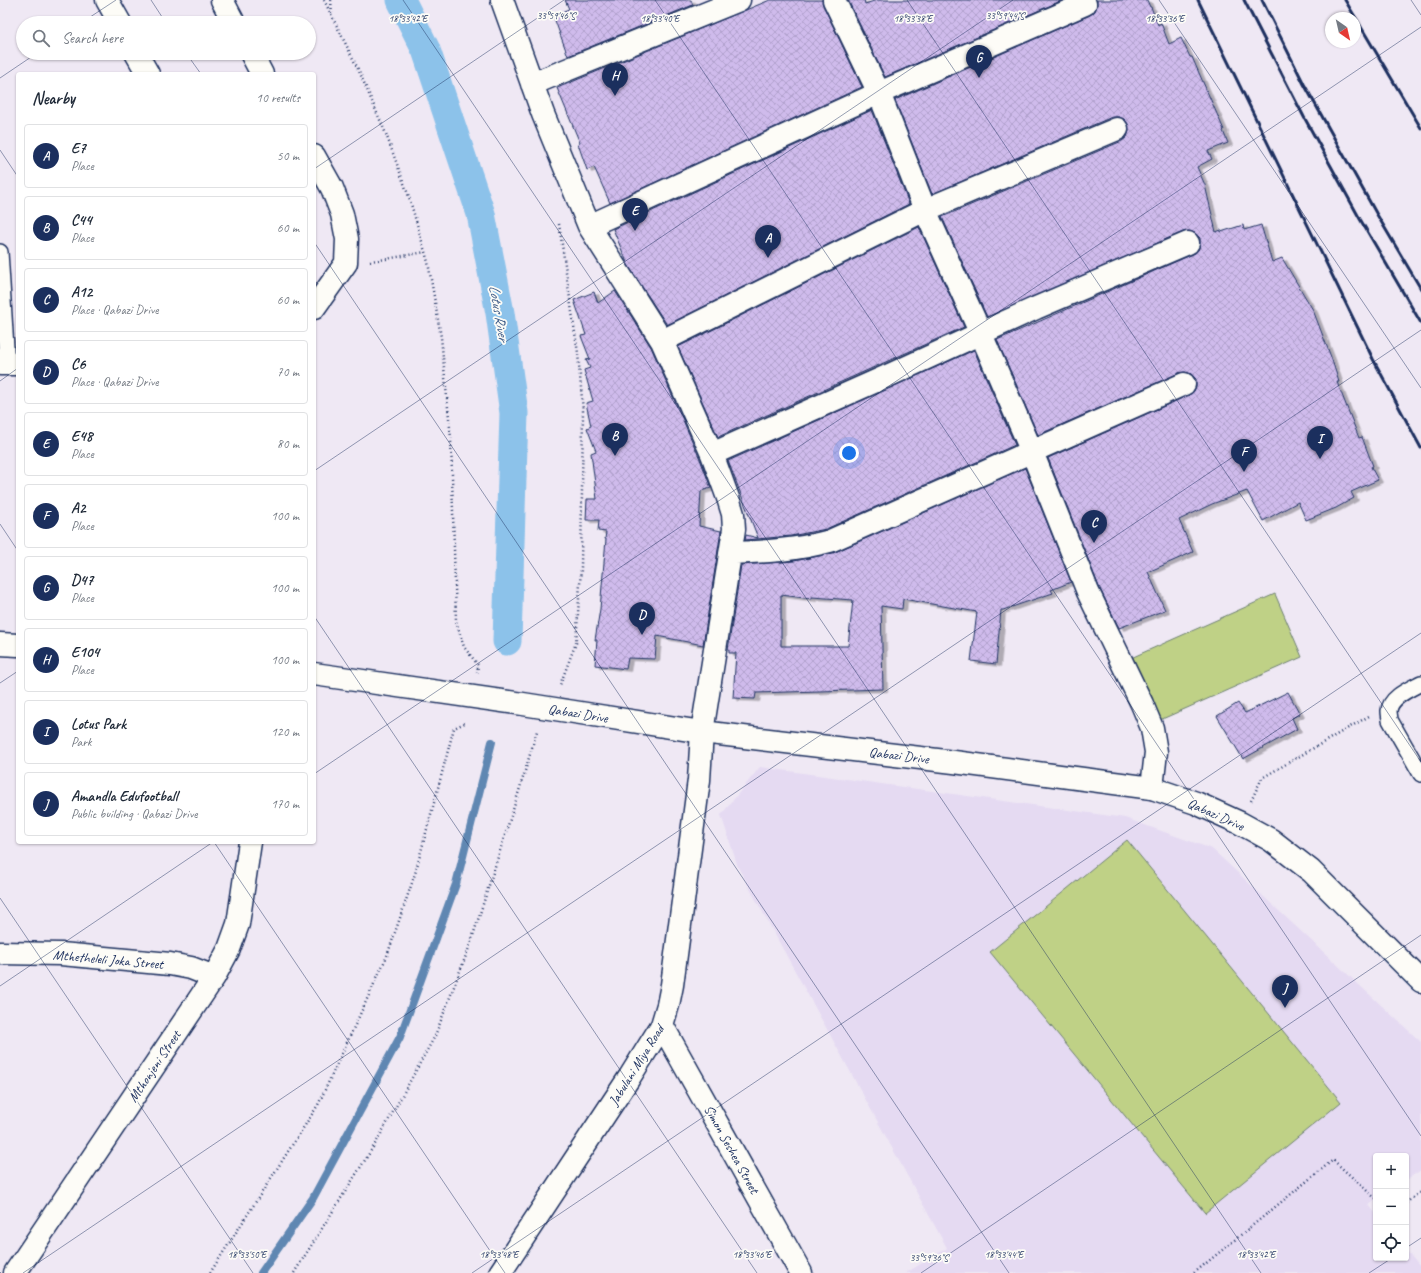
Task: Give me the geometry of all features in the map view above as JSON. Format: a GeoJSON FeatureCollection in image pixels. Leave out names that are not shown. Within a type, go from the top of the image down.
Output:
{"type":"FeatureCollection","features":[{"type":"Feature","properties":{"kind":"street"},"geometry":{"type":"LineString","coordinates":[[107,0],[116,16]]}},
{"type":"Feature","properties":{"kind":"street"},"geometry":{"type":"LineString","coordinates":[[222,0],[230,16]]}},
{"type":"Feature","properties":{"kind":"street","name":"Jabulani Miya Road"},"geometry":{"type":"LineString","coordinates":[[500,1273],[629,1078],[662,1025],[672,985],[699,780],[702,732],[734,529],[733,514],[712,454],[662,341],[589,226],[543,114],[502,0]]}},
{"type":"Feature","properties":{"kind":"street"},"geometry":{"type":"LineString","coordinates":[[532,84],[701,7],[739,0]]}},
{"type":"Feature","properties":{"kind":"street"},"geometry":{"type":"LineString","coordinates":[[834,0],[879,93],[925,210],[1032,452],[1088,592],[1152,728],[1156,752],[1152,788]]}},
{"type":"Feature","properties":{"kind":"street"},"geometry":{"type":"LineString","coordinates":[[589,226],[879,93],[1085,4]]}},
{"type":"Feature","properties":{"kind":"street"},"geometry":{"type":"LineString","coordinates":[[140,60],[147,72]]}},
{"type":"Feature","properties":{"kind":"street"},"geometry":{"type":"LineString","coordinates":[[255,60],[261,72]]}},
{"type":"Feature","properties":{"kind":"street"},"geometry":{"type":"LineString","coordinates":[[662,341],[925,210],[1117,129]]}},
{"type":"Feature","properties":{"kind":"street"},"geometry":{"type":"LineString","coordinates":[[316,160],[332,188],[342,214],[347,239],[346,263],[316,305]]}},
{"type":"Feature","properties":{"kind":"street"},"geometry":{"type":"LineString","coordinates":[[712,454],[1036,308],[1188,243]]}},
{"type":"Feature","properties":{"kind":"street"},"geometry":{"type":"LineString","coordinates":[[730,553],[764,552],[810,546],[830,541],[1184,384]]}},
{"type":"Feature","properties":{"kind":"street"},"geometry":{"type":"LineString","coordinates":[[0,644],[16,645]]}},
{"type":"Feature","properties":{"kind":"street","name":"Qabazi Drive"},"geometry":{"type":"LineString","coordinates":[[316,674],[523,704],[702,732],[946,761],[1152,788],[1196,803],[1240,823],[1271,840],[1311,871],[1421,981]]}},
{"type":"Feature","properties":{"kind":"street","name":"Mthonjeni Street"},"geometry":{"type":"LineString","coordinates":[[16,1273],[214,977],[229,949],[238,924],[250,844]]}},
{"type":"Feature","properties":{"kind":"street","name":"Mthetheleli Joka Street"},"geometry":{"type":"LineString","coordinates":[[0,953],[61,954],[170,964],[191,968],[214,977]]}},
{"type":"Feature","properties":{"kind":"street","name":"Simon Seshea Street"},"geometry":{"type":"LineString","coordinates":[[662,1025],[801,1273]]}},
{"type":"Feature","properties":{"kind":"lane"},"geometry":{"type":"LineString","coordinates":[[0,252],[8,364]]}},
{"type":"Feature","properties":{"kind":"lane"},"geometry":{"type":"LineString","coordinates":[[1421,683],[1400,696],[1392,703],[1389,711],[1390,720],[1421,774]]}},
{"type":"Feature","properties":{"kind":"path"},"geometry":{"type":"LineString","coordinates":[[210,1273],[318,1105],[387,956],[416,874],[454,728],[467,722],[474,697],[478,665],[464,647],[456,621],[451,438],[441,337],[425,252],[409,197],[386,134],[359,71],[324,0]]}},
{"type":"Feature","properties":{"kind":"path"},"geometry":{"type":"LineString","coordinates":[[331,0],[332,18]]}},
{"type":"Feature","properties":{"kind":"path"},"geometry":{"type":"LineString","coordinates":[[294,1273],[377,1141],[435,1036],[470,946],[519,792],[538,726],[554,709],[560,683],[576,643],[581,569],[583,411],[578,353],[559,224]]}},
{"type":"Feature","properties":{"kind":"path"},"geometry":{"type":"LineString","coordinates":[[346,263],[386,260],[425,252]]}},
{"type":"Feature","properties":{"kind":"path"},"geometry":{"type":"LineString","coordinates":[[1240,823],[1262,778],[1392,703]]}},
{"type":"Feature","properties":{"kind":"path"},"geometry":{"type":"LineString","coordinates":[[1194,1273],[1333,1160],[1373,1196]]}},
{"type":"Feature","properties":{"kind":"path"},"geometry":{"type":"LineString","coordinates":[[1409,1201],[1421,1191]]}},
{"type":"Feature","properties":{"kind":"shaded area"},"geometry":{"type":"Polygon","coordinates":[[[760,767],[1125,818],[1212,849],[1421,1042],[1421,1170],[1409,1178],[1409,1153],[1373,1153],[1373,1202],[1369,1205],[1373,1210],[1373,1261],[1409,1261],[1409,1254],[1421,1268],[1421,1273],[906,1273],[947,1248],[738,867],[721,815],[760,767]]]}},
{"type":"Feature","properties":{"kind":"green space"},"geometry":{"type":"Polygon","coordinates":[[[1275,594],[1302,657],[1160,720],[1131,658],[1275,594]]]}},
{"type":"Feature","properties":{"kind":"green space"},"geometry":{"type":"Polygon","coordinates":[[[1127,840],[1341,1102],[1205,1213],[990,952],[1127,840]]]}},
{"type":"Feature","properties":{"kind":"building"},"geometry":{"type":"Polygon","coordinates":[[[565,0],[691,0],[693,5],[568,56],[553,15],[569,9],[565,0]]]}},
{"type":"Feature","properties":{"kind":"building"},"geometry":{"type":"Polygon","coordinates":[[[770,0],[822,0],[862,87],[610,203],[594,167],[587,170],[578,144],[580,143],[557,88],[770,0]]]}},
{"type":"Feature","properties":{"kind":"building"},"geometry":{"type":"Polygon","coordinates":[[[848,0],[864,0],[865,4],[877,0],[1063,0],[885,77],[848,0]]]}},
{"type":"Feature","properties":{"kind":"building"},"geometry":{"type":"Polygon","coordinates":[[[1097,0],[1147,0],[1158,25],[1161,23],[1169,44],[1181,38],[1190,57],[1192,57],[1224,130],[1223,131],[1228,143],[1208,151],[1212,159],[1197,167],[1205,185],[1216,232],[1221,230],[1221,232],[1243,225],[1244,230],[1261,225],[1272,262],[1282,258],[1313,310],[1331,357],[1339,382],[1337,382],[1359,438],[1362,437],[1373,466],[1371,467],[1378,480],[1351,492],[1354,498],[1336,508],[1306,520],[1298,502],[1263,521],[1247,491],[1212,504],[1179,520],[1193,552],[1148,572],[1165,610],[1119,628],[1099,587],[1048,458],[1189,395],[1194,391],[1196,379],[1191,374],[1185,372],[1179,373],[1038,435],[997,340],[1193,254],[1198,250],[1200,238],[1195,233],[1189,231],[1183,232],[987,317],[942,217],[1122,141],[1127,137],[1129,131],[1128,124],[1124,119],[1112,117],[932,194],[895,100],[1090,15],[1095,11],[1097,0]]]}},
{"type":"Feature","properties":{"kind":"building"},"geometry":{"type":"Polygon","coordinates":[[[872,110],[909,204],[667,325],[628,265],[613,229],[872,110]]]}},
{"type":"Feature","properties":{"kind":"building"},"geometry":{"type":"Polygon","coordinates":[[[919,227],[964,327],[718,437],[678,347],[919,227]]]}},
{"type":"Feature","properties":{"kind":"building"},"geometry":{"type":"Polygon","coordinates":[[[615,291],[651,347],[700,459],[711,488],[701,491],[699,526],[721,531],[703,645],[657,636],[655,659],[628,658],[626,669],[595,665],[597,640],[595,640],[600,609],[606,532],[598,531],[599,520],[586,520],[587,499],[597,499],[591,453],[596,451],[587,428],[591,426],[586,403],[593,401],[584,370],[590,368],[586,360],[590,359],[581,336],[586,335],[574,300],[594,292],[598,303],[615,291]]]}},
{"type":"Feature","properties":{"kind":"building"},"geometry":{"type":"Polygon","coordinates":[[[974,350],[1015,445],[826,529],[791,536],[745,540],[746,535],[758,538],[728,461],[974,350]]]}},
{"type":"Feature","properties":{"kind":"building"},"geometry":{"type":"Polygon","coordinates":[[[1025,468],[1071,582],[1051,590],[1053,593],[1001,610],[996,664],[971,661],[977,612],[903,599],[902,609],[881,606],[883,689],[756,693],[755,699],[733,698],[736,653],[729,653],[728,650],[741,565],[794,561],[833,553],[1025,468]],[[781,595],[781,646],[848,646],[853,600],[812,597],[812,599],[781,595]]]}},
{"type":"Feature","properties":{"kind":"building"},"geometry":{"type":"Polygon","coordinates":[[[1288,692],[1300,714],[1292,718],[1297,729],[1243,759],[1217,716],[1238,703],[1245,713],[1288,692]]]}},
{"type":"Feature","properties":{"kind":"waterway","name":"Lotus River"},"geometry":{"type":"LineString","coordinates":[[401,0],[426,50],[481,214],[500,313],[514,413],[507,641]]}},
{"type":"Feature","properties":{"kind":"waterway"},"geometry":{"type":"LineString","coordinates":[[261,1273],[313,1198],[400,1037],[456,884],[492,742]]}},
{"type":"Feature","properties":{"kind":"railway"},"geometry":{"type":"LineString","coordinates":[[1198,0],[1373,359],[1421,448]]}},
{"type":"Feature","properties":{"kind":"railway"},"geometry":{"type":"LineString","coordinates":[[1244,0],[1304,117],[1360,219],[1421,323]]}},
{"type":"Feature","properties":{"kind":"railway"},"geometry":{"type":"LineString","coordinates":[[1262,0],[1304,84],[1376,213],[1421,289]]}},
{"type":"Feature","properties":{"kind":"railway"},"geometry":{"type":"LineString","coordinates":[[1345,0],[1421,128]]}},
{"type":"Feature","properties":{"kind":"place","name":"D47"},"geometry":{"type":"Point","coordinates":[979,78]}},
{"type":"Feature","properties":{"kind":"place","name":"E104"},"geometry":{"type":"Point","coordinates":[615,96]}},
{"type":"Feature","properties":{"kind":"place","name":"E48"},"geometry":{"type":"Point","coordinates":[635,231]}},
{"type":"Feature","properties":{"kind":"place","name":"E7"},"geometry":{"type":"Point","coordinates":[768,258]}},
{"type":"Feature","properties":{"kind":"place","name":"C44"},"geometry":{"type":"Point","coordinates":[615,456]}},
{"type":"Feature","properties":{"kind":"place","name":"Lotus Park"},"geometry":{"type":"Point","coordinates":[1320,459]}},
{"type":"Feature","properties":{"kind":"place","name":"A2"},"geometry":{"type":"Point","coordinates":[1244,472]}},
{"type":"Feature","properties":{"kind":"place","name":"A12"},"geometry":{"type":"Point","coordinates":[1094,543]}},
{"type":"Feature","properties":{"kind":"place","name":"C6"},"geometry":{"type":"Point","coordinates":[642,635]}},
{"type":"Feature","properties":{"kind":"place","name":"Amandla Edufootball"},"geometry":{"type":"Point","coordinates":[1285,1008]}}]}
